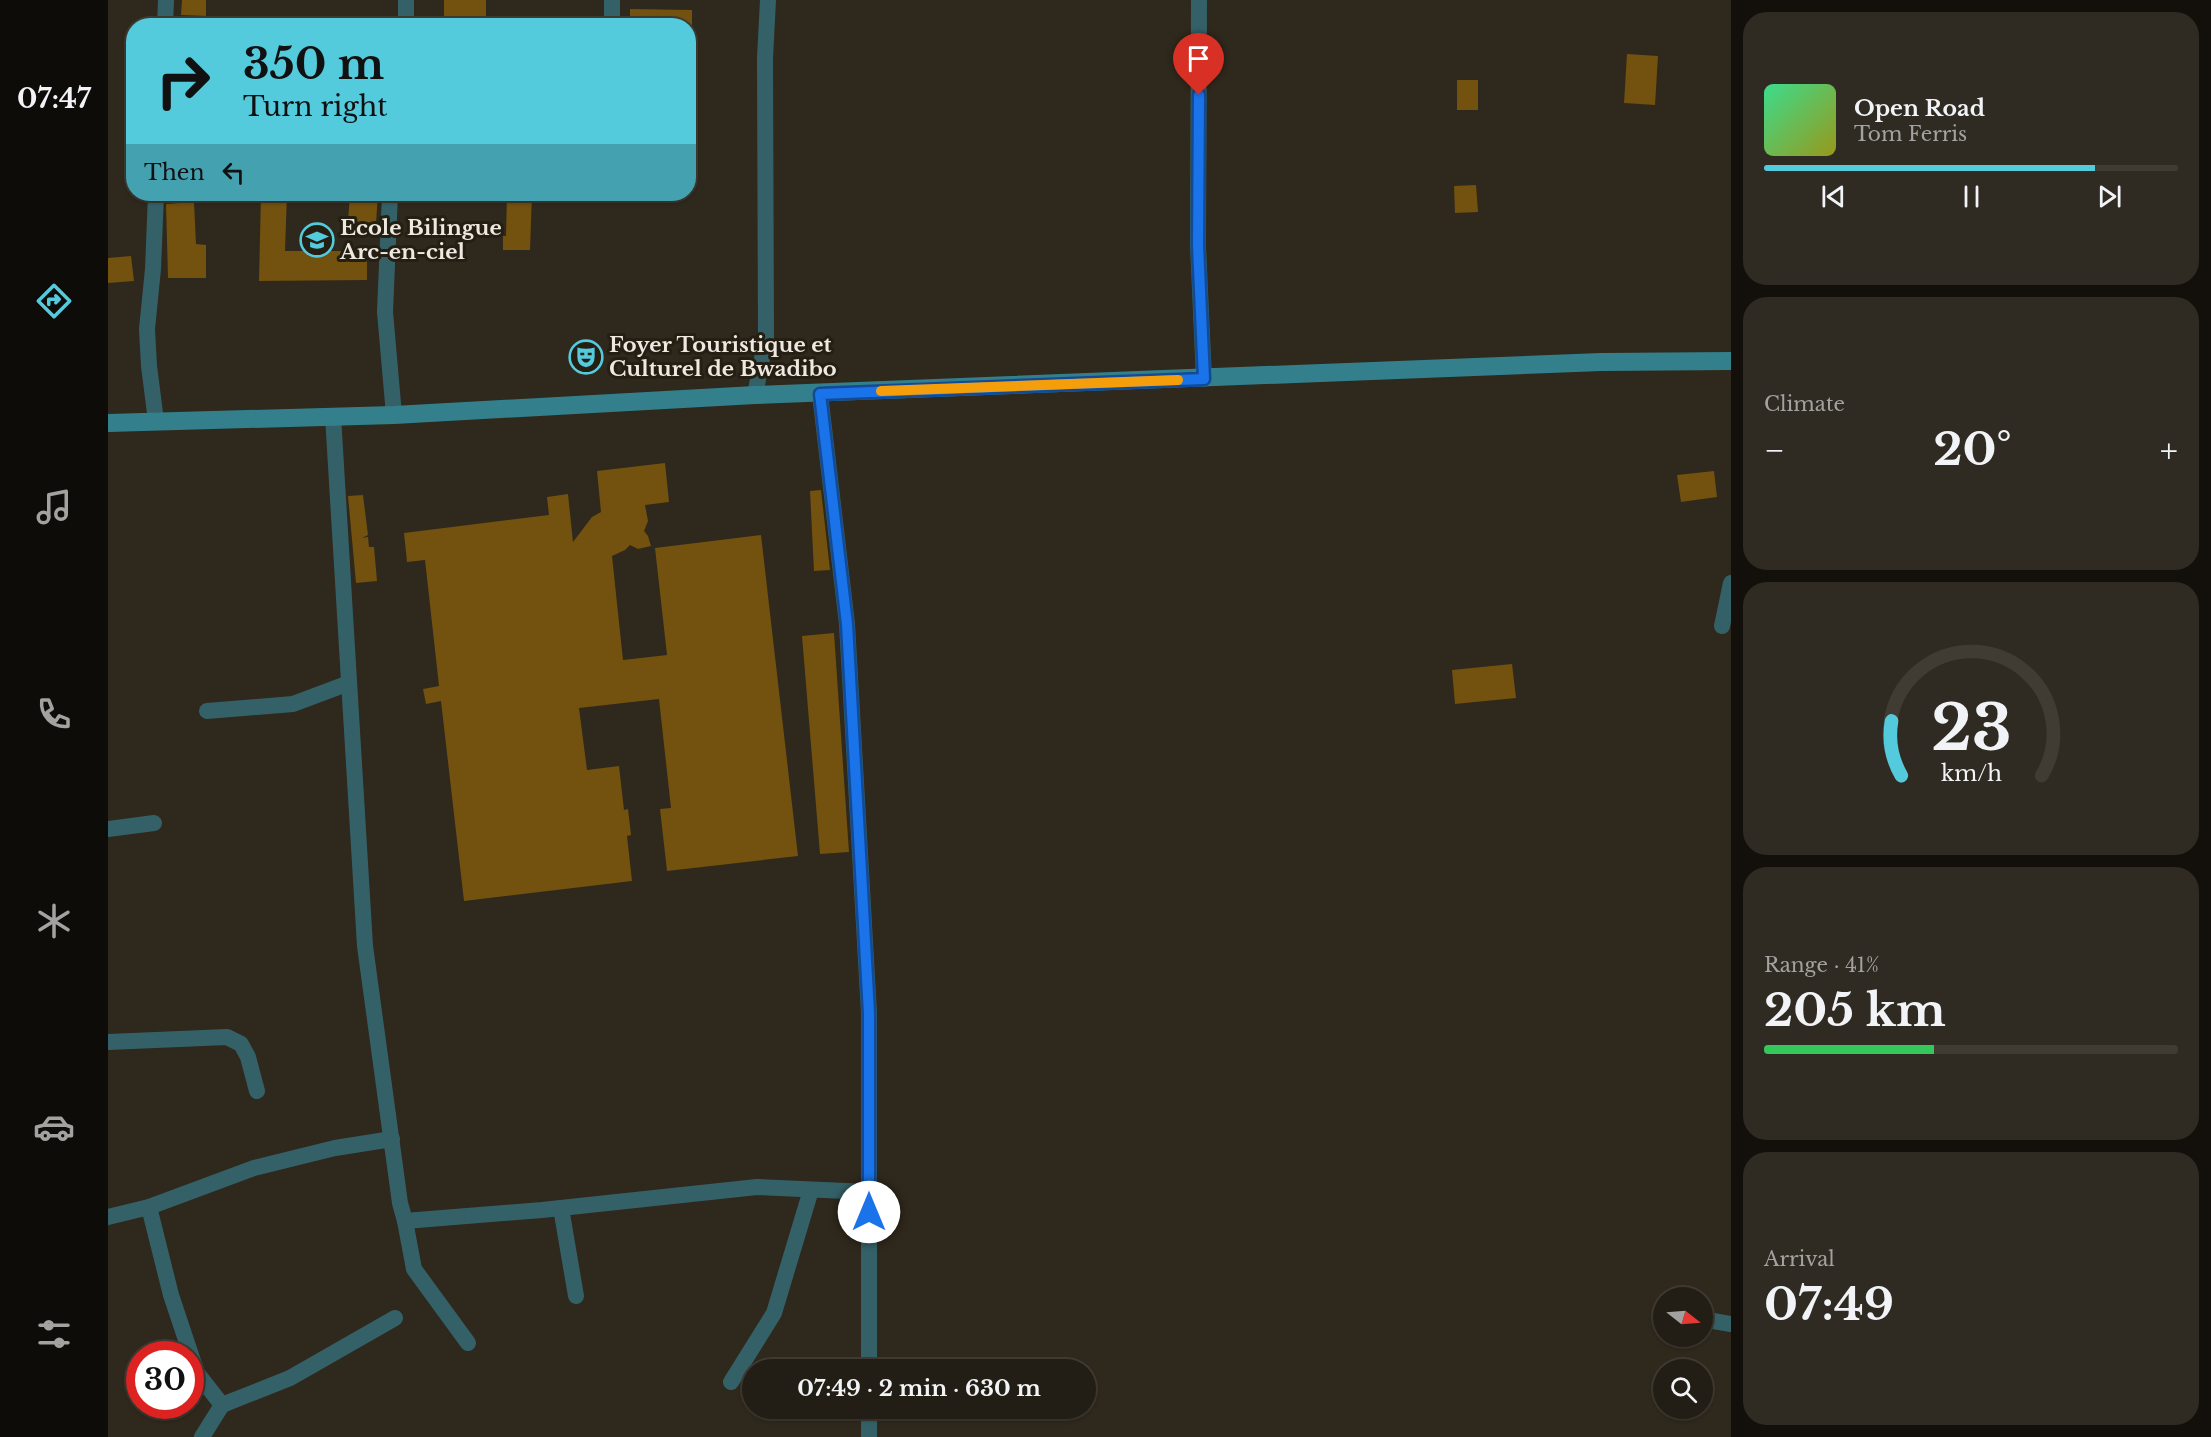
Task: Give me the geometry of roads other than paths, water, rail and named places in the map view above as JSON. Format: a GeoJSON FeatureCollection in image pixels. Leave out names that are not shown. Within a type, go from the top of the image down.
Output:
{"type":"FeatureCollection","features":[{"type":"Feature","properties":{"kind":"main road"},"geometry":{"type":"LineString","coordinates":[[108,423],[394,415],[755,395],[1601,362],[1731,361]]}},
{"type":"Feature","properties":{"kind":"street"},"geometry":{"type":"LineString","coordinates":[[165,18],[166,0]]}},
{"type":"Feature","properties":{"kind":"street"},"geometry":{"type":"LineString","coordinates":[[406,0],[406,18]]}},
{"type":"Feature","properties":{"kind":"street"},"geometry":{"type":"LineString","coordinates":[[612,0],[612,18]]}},
{"type":"Feature","properties":{"kind":"street"},"geometry":{"type":"LineString","coordinates":[[755,395],[766,339],[765,58],[768,0]]}},
{"type":"Feature","properties":{"kind":"street"},"geometry":{"type":"LineString","coordinates":[[1199,0],[1198,246],[1204,379]]}},
{"type":"Feature","properties":{"kind":"street"},"geometry":{"type":"LineString","coordinates":[[156,201],[153,270],[147,329],[156,421]]}},
{"type":"Feature","properties":{"kind":"street"},"geometry":{"type":"LineString","coordinates":[[390,201],[386,312],[394,415]]}},
{"type":"Feature","properties":{"kind":"street"},"geometry":{"type":"LineString","coordinates":[[820,394],[848,636],[869,1013],[869,1359]]}},
{"type":"Feature","properties":{"kind":"street"},"geometry":{"type":"LineString","coordinates":[[333,417],[365,946],[400,1203],[414,1269],[468,1343]]}},
{"type":"Feature","properties":{"kind":"street"},"geometry":{"type":"LineString","coordinates":[[1722,626],[1731,583]]}},
{"type":"Feature","properties":{"kind":"street"},"geometry":{"type":"LineString","coordinates":[[207,711],[292,704],[350,683]]}},
{"type":"Feature","properties":{"kind":"street"},"geometry":{"type":"LineString","coordinates":[[108,829],[154,823]]}},
{"type":"Feature","properties":{"kind":"street"},"geometry":{"type":"LineString","coordinates":[[108,1042],[227,1037],[241,1044],[248,1057],[257,1090]]}},
{"type":"Feature","properties":{"kind":"street"},"geometry":{"type":"LineString","coordinates":[[108,1217],[149,1207],[254,1168],[335,1148],[392,1139]]}},
{"type":"Feature","properties":{"kind":"street"},"geometry":{"type":"LineString","coordinates":[[405,1221],[561,1208],[757,1187],[869,1192]]}},
{"type":"Feature","properties":{"kind":"street"},"geometry":{"type":"LineString","coordinates":[[731,1382],[774,1312],[811,1190]]}},
{"type":"Feature","properties":{"kind":"street"},"geometry":{"type":"LineString","coordinates":[[149,1207],[171,1295],[197,1373],[222,1405]]}},
{"type":"Feature","properties":{"kind":"street"},"geometry":{"type":"LineString","coordinates":[[561,1208],[576,1296]]}},
{"type":"Feature","properties":{"kind":"street"},"geometry":{"type":"LineString","coordinates":[[202,1437],[222,1405],[290,1377],[394,1318]]}},
{"type":"Feature","properties":{"kind":"street"},"geometry":{"type":"LineString","coordinates":[[1713,1321],[1731,1324]]}},
{"type":"Feature","properties":{"kind":"street"},"geometry":{"type":"LineString","coordinates":[[869,1419],[869,1437]]}},
{"type":"Feature","properties":{"kind":"place","name":"Ecole Bilingue Arc-en-ciel"},"geometry":{"type":"Point","coordinates":[317,240]}},
{"type":"Feature","properties":{"kind":"place","name":"Foyer Touristique et Culturel de Bwadibo"},"geometry":{"type":"Point","coordinates":[586,357]}}]}
